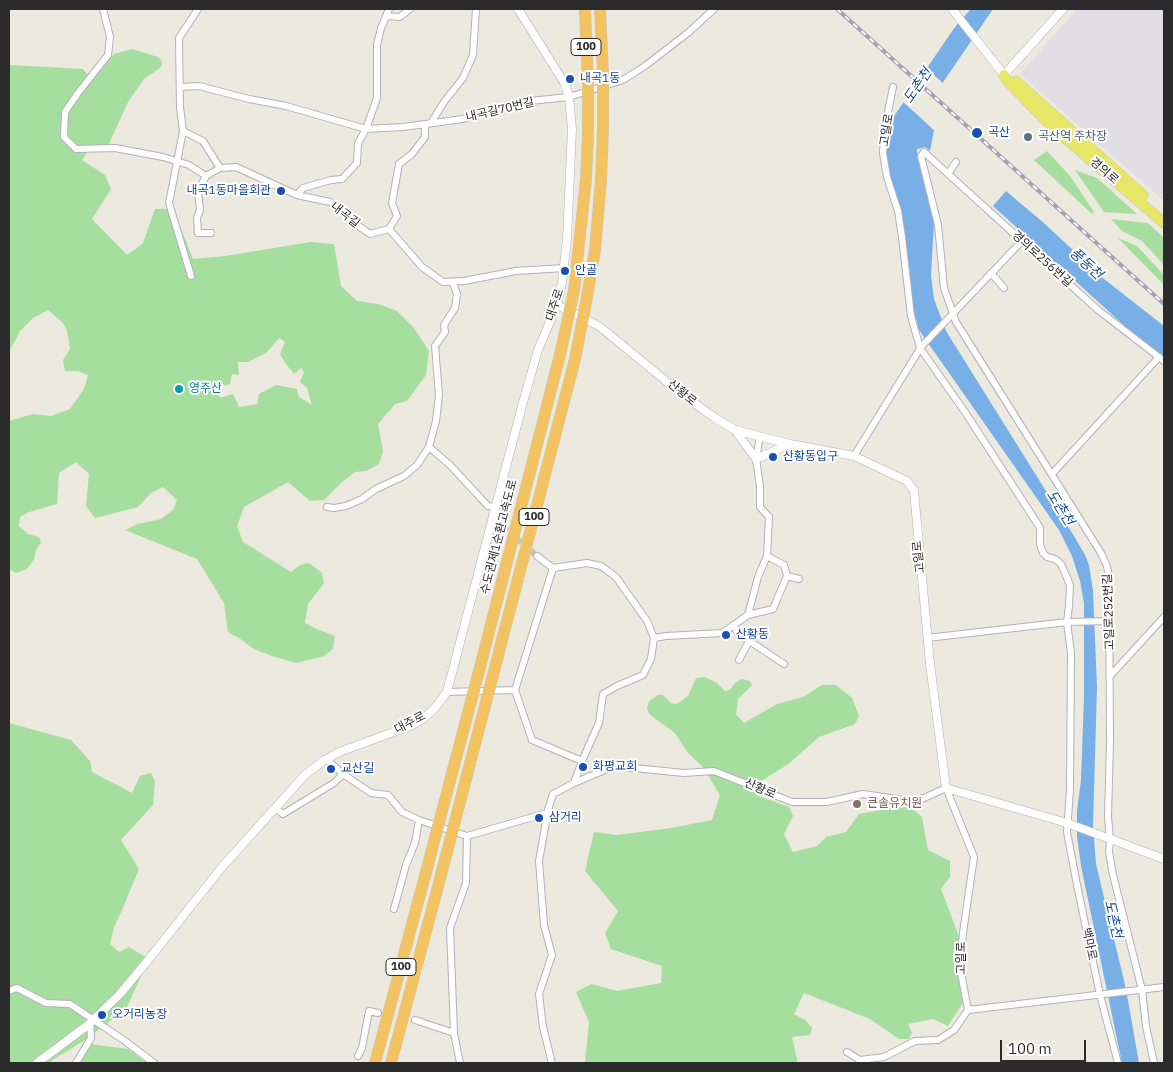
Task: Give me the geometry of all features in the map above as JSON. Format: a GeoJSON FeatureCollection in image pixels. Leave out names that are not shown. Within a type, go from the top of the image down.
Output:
{"type":"FeatureCollection","features":[{"type":"Feature","properties":{"kind":"highway","name":"수도권제1순환고속도로"},"geometry":{"type":"LineString","coordinates":[[375,1063],[479,671],[560,355],[574,291],[588,137],[585,9]]}},
{"type":"Feature","properties":{"kind":"highway","name":"100"},"geometry":{"type":"LineString","coordinates":[[391,1063],[575,359],[588,297],[601,171],[603,74],[600,9]]}},
{"type":"Feature","properties":{"kind":"main road","name":"경의로"},"geometry":{"type":"LineString","coordinates":[[1004,75],[1019,84],[1164,215]]}},
{"type":"Feature","properties":{"kind":"main road","name":"경의로"},"geometry":{"type":"LineString","coordinates":[[1004,75],[1008,82],[1050,125],[1164,223]]}},
{"type":"Feature","properties":{"kind":"street"},"geometry":{"type":"LineString","coordinates":[[103,9],[110,37],[108,55],[78,92],[65,112],[64,137],[76,149],[115,148],[163,157],[189,165],[206,176]]}},
{"type":"Feature","properties":{"kind":"street"},"geometry":{"type":"LineString","coordinates":[[191,276],[169,203],[183,131],[180,107],[179,38],[198,9]]}},
{"type":"Feature","properties":{"kind":"street"},"geometry":{"type":"LineString","coordinates":[[297,195],[303,188],[342,179],[357,163],[358,142],[366,129],[377,98],[378,45],[381,28],[389,9]]}},
{"type":"Feature","properties":{"kind":"street"},"geometry":{"type":"LineString","coordinates":[[386,16],[400,17],[410,9]]}},
{"type":"Feature","properties":{"kind":"street"},"geometry":{"type":"LineString","coordinates":[[476,9],[473,55],[463,78],[428,123],[425,137],[412,154],[399,164],[392,202],[397,216],[389,228],[422,268],[443,282],[464,281],[516,271],[564,268]]}},
{"type":"Feature","properties":{"kind":"street","name":"대주로"},"geometry":{"type":"LineString","coordinates":[[37,1063],[92,1020],[120,994],[222,867],[305,774],[339,752],[410,726],[423,719],[435,708],[447,692],[538,350],[557,305],[567,240],[572,129],[568,97],[565,84],[518,9]]}},
{"type":"Feature","properties":{"kind":"street"},"geometry":{"type":"LineString","coordinates":[[568,97],[623,80],[645,66],[689,32],[714,9]]}},
{"type":"Feature","properties":{"kind":"street"},"geometry":{"type":"LineString","coordinates":[[954,11],[1004,75],[1062,9]]}},
{"type":"Feature","properties":{"kind":"street"},"geometry":{"type":"LineString","coordinates":[[180,87],[199,86],[286,106],[366,129]]}},
{"type":"Feature","properties":{"kind":"street","name":"고일로"},"geometry":{"type":"LineString","coordinates":[[893,88],[883,142],[884,159],[887,177],[899,217],[911,316],[921,348],[1040,528],[1040,544],[1043,553],[1062,564],[1070,585],[1069,622]]}},
{"type":"Feature","properties":{"kind":"street","name":"내곡길70번길"},"geometry":{"type":"LineString","coordinates":[[366,129],[463,119],[520,102],[568,97]]}},
{"type":"Feature","properties":{"kind":"street"},"geometry":{"type":"LineString","coordinates":[[183,131],[203,141],[220,168],[206,176],[198,191],[200,210],[197,218],[198,233],[211,233]]}},
{"type":"Feature","properties":{"kind":"street","name":"경의로256번길"},"geometry":{"type":"LineString","coordinates":[[924,152],[1098,310],[1162,359]]}},
{"type":"Feature","properties":{"kind":"street","name":"고일로252번길"},"geometry":{"type":"LineString","coordinates":[[924,152],[921,156],[938,225],[944,288],[952,313],[1101,553],[1110,577],[1106,621],[1110,676],[1107,838],[1113,875],[1154,1063]]}},
{"type":"Feature","properties":{"kind":"street"},"geometry":{"type":"LineString","coordinates":[[948,174],[956,162]]}},
{"type":"Feature","properties":{"kind":"street","name":"내곡길"},"geometry":{"type":"LineString","coordinates":[[220,168],[236,167],[297,195],[330,202],[344,211],[353,222],[370,234],[389,228]]}},
{"type":"Feature","properties":{"kind":"street"},"geometry":{"type":"LineString","coordinates":[[854,456],[921,348],[1022,241]]}},
{"type":"Feature","properties":{"kind":"street"},"geometry":{"type":"LineString","coordinates":[[991,273],[1004,288]]}},
{"type":"Feature","properties":{"kind":"street"},"geometry":{"type":"LineString","coordinates":[[327,507],[346,506],[404,476],[417,465],[429,447],[436,421],[439,395],[435,346],[445,332],[444,325],[455,308],[457,294],[452,281]]}},
{"type":"Feature","properties":{"kind":"street","name":"산황로"},"geometry":{"type":"LineString","coordinates":[[557,305],[599,326],[683,395],[715,418],[735,430],[760,436]]}},
{"type":"Feature","properties":{"kind":"street"},"geometry":{"type":"LineString","coordinates":[[1052,474],[1162,359]]}},
{"type":"Feature","properties":{"kind":"street"},"geometry":{"type":"LineString","coordinates":[[735,430],[756,459]]}},
{"type":"Feature","properties":{"kind":"street"},"geometry":{"type":"LineString","coordinates":[[748,615],[758,577],[767,556],[769,517],[760,507],[760,486],[756,459],[760,436]]}},
{"type":"Feature","properties":{"kind":"street","name":"고일로"},"geometry":{"type":"LineString","coordinates":[[760,436],[790,444],[854,456],[907,481],[914,491],[927,638],[946,788],[974,857],[960,967],[968,1010]]}},
{"type":"Feature","properties":{"kind":"street"},"geometry":{"type":"LineString","coordinates":[[756,459],[790,444]]}},
{"type":"Feature","properties":{"kind":"street"},"geometry":{"type":"LineString","coordinates":[[429,447],[450,465],[488,506],[496,507]]}},
{"type":"Feature","properties":{"kind":"street"},"geometry":{"type":"LineString","coordinates":[[493,518],[503,527]]}},
{"type":"Feature","properties":{"kind":"street"},"geometry":{"type":"LineString","coordinates":[[537,556],[553,568],[587,563],[600,566],[616,577],[647,621],[654,638],[651,659],[643,676],[602,694],[600,723],[574,783]]}},
{"type":"Feature","properties":{"kind":"street"},"geometry":{"type":"LineString","coordinates":[[654,638],[722,633],[748,615],[773,608],[787,576],[784,565],[767,556]]}},
{"type":"Feature","properties":{"kind":"street"},"geometry":{"type":"LineString","coordinates":[[553,568],[515,690],[532,740],[582,761]]}},
{"type":"Feature","properties":{"kind":"street"},"geometry":{"type":"LineString","coordinates":[[787,576],[799,579]]}},
{"type":"Feature","properties":{"kind":"street","name":"고일로252번길"},"geometry":{"type":"LineString","coordinates":[[1110,676],[1164,617]]}},
{"type":"Feature","properties":{"kind":"street"},"geometry":{"type":"LineString","coordinates":[[927,638],[1069,622],[1106,621]]}},
{"type":"Feature","properties":{"kind":"street","name":"백마로"},"geometry":{"type":"LineString","coordinates":[[1069,622],[1071,653],[1071,854],[1118,1063]]}},
{"type":"Feature","properties":{"kind":"street"},"geometry":{"type":"LineString","coordinates":[[733,625],[739,634],[784,664]]}},
{"type":"Feature","properties":{"kind":"street"},"geometry":{"type":"LineString","coordinates":[[739,660],[749,641]]}},
{"type":"Feature","properties":{"kind":"street"},"geometry":{"type":"LineString","coordinates":[[447,692],[515,690]]}},
{"type":"Feature","properties":{"kind":"street"},"geometry":{"type":"LineString","coordinates":[[326,760],[343,774],[371,792],[388,795],[402,812],[419,820],[467,836],[547,813]]}},
{"type":"Feature","properties":{"kind":"street","name":"산황로"},"geometry":{"type":"LineString","coordinates":[[552,1063],[539,994],[552,955],[544,926],[540,861],[547,813],[553,794],[614,766],[684,773],[714,771],[792,802],[827,802],[863,794],[910,801],[924,798],[946,788]]}},
{"type":"Feature","properties":{"kind":"street"},"geometry":{"type":"LineString","coordinates":[[275,808],[283,814],[334,783],[343,774]]}},
{"type":"Feature","properties":{"kind":"street"},"geometry":{"type":"LineString","coordinates":[[946,788],[1070,824],[1164,859]]}},
{"type":"Feature","properties":{"kind":"street"},"geometry":{"type":"LineString","coordinates":[[394,910],[406,865],[415,843],[419,820]]}},
{"type":"Feature","properties":{"kind":"street"},"geometry":{"type":"LineString","coordinates":[[460,1063],[454,1033],[450,928],[466,883],[467,836]]}},
{"type":"Feature","properties":{"kind":"street"},"geometry":{"type":"LineString","coordinates":[[9,991],[17,988],[46,1003],[70,1004],[154,1063]]}},
{"type":"Feature","properties":{"kind":"street"},"geometry":{"type":"LineString","coordinates":[[847,1052],[860,1062],[884,1057],[915,1041],[938,1040],[954,1030],[968,1010],[1164,988]]}},
{"type":"Feature","properties":{"kind":"street"},"geometry":{"type":"LineString","coordinates":[[358,1056],[362,1048],[369,1011],[378,1013]]}},
{"type":"Feature","properties":{"kind":"street"},"geometry":{"type":"LineString","coordinates":[[76,1063],[91,1038],[92,1020]]}},
{"type":"Feature","properties":{"kind":"street"},"geometry":{"type":"LineString","coordinates":[[415,1020],[454,1033]]}},
{"type":"Feature","properties":{"kind":"shaded area"},"geometry":{"type":"Polygon","coordinates":[[[1077,9],[1164,9],[1164,201],[1020,74],[1077,9]]]}},
{"type":"Feature","properties":{"kind":"green space"},"geometry":{"type":"Polygon","coordinates":[[[132,49],[158,57],[162,64],[160,68],[144,79],[128,102],[108,146],[88,151],[82,160],[105,175],[111,189],[92,219],[127,255],[143,243],[155,209],[165,209],[175,214],[193,259],[225,256],[311,242],[334,244],[341,286],[357,301],[378,304],[397,311],[414,328],[429,351],[426,375],[407,401],[395,404],[378,424],[383,451],[379,464],[366,471],[355,472],[324,500],[310,501],[288,482],[244,507],[237,526],[243,542],[291,572],[300,565],[309,563],[322,573],[324,583],[308,604],[305,623],[335,636],[333,649],[324,656],[296,663],[254,649],[228,632],[224,603],[197,559],[125,530],[138,524],[161,519],[173,510],[177,500],[163,487],[151,493],[138,507],[95,518],[86,506],[89,474],[76,462],[59,473],[57,504],[29,512],[20,517],[19,526],[28,534],[39,537],[41,542],[36,550],[34,559],[27,569],[16,573],[9,569],[9,421],[33,414],[51,416],[70,409],[84,389],[88,375],[78,371],[65,371],[63,360],[70,349],[67,331],[63,323],[48,310],[33,318],[20,331],[9,352],[9,65],[83,69],[91,79],[114,54],[132,49]],[[279,338],[266,353],[248,362],[238,362],[239,375],[232,374],[230,384],[217,388],[220,398],[233,394],[239,407],[257,404],[259,394],[276,385],[297,389],[299,397],[312,405],[307,388],[300,382],[304,372],[301,368],[294,374],[280,354],[285,342],[279,338]]]}},
{"type":"Feature","properties":{"kind":"green space"},"geometry":{"type":"Polygon","coordinates":[[[1047,151],[1070,176],[1094,212],[1092,214],[1034,160],[1047,151]]]}},
{"type":"Feature","properties":{"kind":"green space"},"geometry":{"type":"Polygon","coordinates":[[[1075,170],[1097,178],[1137,214],[1104,212],[1075,170]]]}},
{"type":"Feature","properties":{"kind":"green space"},"geometry":{"type":"Polygon","coordinates":[[[1111,219],[1148,223],[1164,238],[1164,265],[1142,241],[1122,231],[1111,219]]]}},
{"type":"Feature","properties":{"kind":"green space"},"geometry":{"type":"Polygon","coordinates":[[[1118,238],[1137,246],[1164,275],[1164,285],[1118,238]]]}},
{"type":"Feature","properties":{"kind":"green space"},"geometry":{"type":"Polygon","coordinates":[[[705,677],[717,683],[725,691],[730,690],[735,683],[742,679],[750,681],[752,685],[738,699],[736,714],[744,723],[777,704],[803,697],[822,685],[836,685],[852,698],[859,716],[855,724],[819,737],[787,765],[761,781],[756,795],[789,807],[793,816],[784,834],[793,852],[817,846],[826,837],[846,832],[859,814],[908,805],[922,817],[928,850],[950,861],[950,877],[941,889],[966,955],[964,1001],[948,1026],[933,1019],[908,1024],[912,1033],[909,1039],[899,1039],[870,1019],[804,993],[794,1014],[805,1020],[812,1028],[810,1035],[792,1037],[798,1063],[585,1063],[589,1022],[576,992],[591,984],[617,991],[661,983],[662,966],[611,949],[605,933],[618,911],[585,871],[594,832],[617,835],[671,828],[712,820],[720,795],[703,767],[688,753],[675,733],[649,714],[647,708],[649,701],[658,695],[663,695],[671,703],[677,704],[688,696],[696,678],[705,677]]]}},
{"type":"Feature","properties":{"kind":"green space"},"geometry":{"type":"Polygon","coordinates":[[[9,723],[71,740],[90,761],[92,772],[132,793],[140,776],[151,773],[155,781],[153,805],[121,840],[139,869],[114,927],[110,944],[119,952],[129,947],[149,959],[126,1009],[85,1040],[48,1063],[9,1063],[9,723]]]}},
{"type":"Feature","properties":{"kind":"green space"},"geometry":{"type":"Polygon","coordinates":[[[83,1043],[128,1049],[147,1063],[76,1063],[83,1043]]]}},
{"type":"Feature","properties":{"kind":"water","name":"도촌천"},"geometry":{"type":"Polygon","coordinates":[[[971,9],[993,9],[920,116],[934,130],[930,151],[925,147],[917,149],[934,222],[931,276],[934,299],[946,331],[1074,536],[1089,565],[1093,591],[1097,687],[1093,826],[1096,864],[1126,989],[1139,1063],[1122,1063],[1081,866],[1077,836],[1084,697],[1084,603],[1080,581],[1072,556],[1059,530],[919,330],[913,307],[885,154],[890,122],[955,27],[971,9]]]}},
{"type":"Feature","properties":{"kind":"water","name":"풍동천"},"geometry":{"type":"Polygon","coordinates":[[[1006,191],[1045,224],[1104,279],[1164,326],[1164,357],[1128,329],[993,206],[1006,191]]]}},
{"type":"Feature","properties":{"kind":"pier"},"geometry":{"type":"Polygon","coordinates":[[[925,67],[944,84],[923,115],[936,129],[936,140],[932,153],[930,151],[934,139],[934,130],[902,101],[925,67]]]}},
{"type":"Feature","properties":{"kind":"tunnel"},"geometry":{"type":"LineString","coordinates":[[503,527],[537,556]]}},
{"type":"Feature","properties":{"kind":"railway"},"geometry":{"type":"LineString","coordinates":[[837,9],[1164,304]]}},
{"type":"Feature","properties":{"kind":"place","name":"내곡1동"},"geometry":{"type":"Point","coordinates":[570,79]}},
{"type":"Feature","properties":{"kind":"place","name":"곡산"},"geometry":{"type":"Point","coordinates":[977,133]}},
{"type":"Feature","properties":{"kind":"place","name":"곡산역 주차장"},"geometry":{"type":"Point","coordinates":[1028,137]}},
{"type":"Feature","properties":{"kind":"place","name":"내곡1동마을회관"},"geometry":{"type":"Point","coordinates":[281,191]}},
{"type":"Feature","properties":{"kind":"place","name":"안골"},"geometry":{"type":"Point","coordinates":[565,271]}},
{"type":"Feature","properties":{"kind":"place","name":"영주산"},"geometry":{"type":"Point","coordinates":[179,389]}},
{"type":"Feature","properties":{"kind":"place","name":"산황동입구"},"geometry":{"type":"Point","coordinates":[773,457]}},
{"type":"Feature","properties":{"kind":"place","name":"산황동"},"geometry":{"type":"Point","coordinates":[726,635]}},
{"type":"Feature","properties":{"kind":"place","name":"화평교회"},"geometry":{"type":"Point","coordinates":[583,767]}},
{"type":"Feature","properties":{"kind":"place","name":"교산길"},"geometry":{"type":"Point","coordinates":[331,769]}},
{"type":"Feature","properties":{"kind":"place","name":"큰솔유치원"},"geometry":{"type":"Point","coordinates":[857,804]}},
{"type":"Feature","properties":{"kind":"place","name":"삼거리"},"geometry":{"type":"Point","coordinates":[539,818]}},
{"type":"Feature","properties":{"kind":"place","name":"오거리농장"},"geometry":{"type":"Point","coordinates":[102,1015]}}]}
